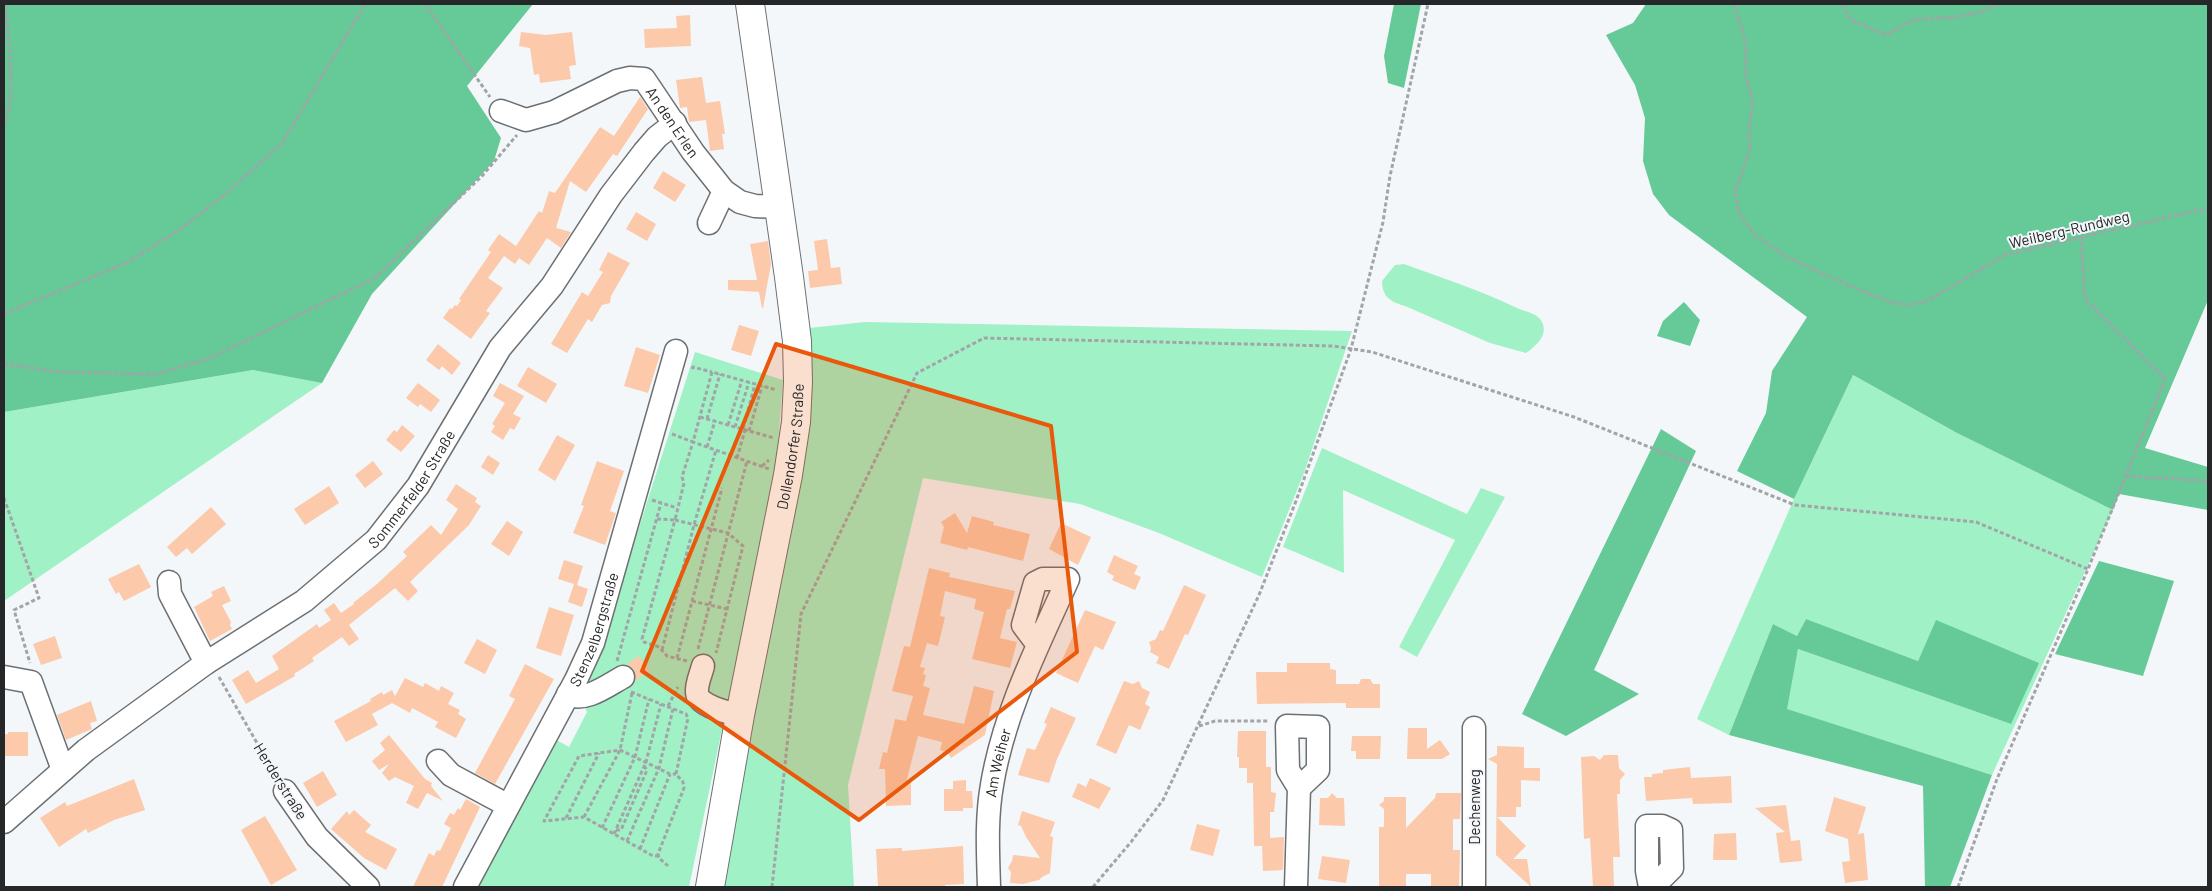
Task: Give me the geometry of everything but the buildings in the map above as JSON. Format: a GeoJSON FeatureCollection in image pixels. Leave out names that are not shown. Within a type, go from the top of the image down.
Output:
{"type":"FeatureCollection","features":[{"type":"Feature","properties":{"kind":"main road","name":"Dollendorfer Straße"},"geometry":{"type":"LineString","coordinates":[[710,887],[780,466],[796,422],[797,342],[750,4]]}},
{"type":"Feature","properties":{"kind":"street","name":"An den Erlen"},"geometry":{"type":"LineString","coordinates":[[526,120],[554,112],[617,81],[644,79],[698,160],[724,192],[740,202],[763,207],[779,207]]}},
{"type":"Feature","properties":{"kind":"street"},"geometry":{"type":"LineString","coordinates":[[501,111],[526,120]]}},
{"type":"Feature","properties":{"kind":"street","name":"Sommerfelder Straße"},"geometry":{"type":"LineString","coordinates":[[4,822],[86,750],[208,662],[304,601],[376,540],[418,486],[500,348],[552,286],[612,195],[644,152],[657,137],[675,123]]}},
{"type":"Feature","properties":{"kind":"street"},"geometry":{"type":"LineString","coordinates":[[709,223],[724,192]]}},
{"type":"Feature","properties":{"kind":"street","name":"Stenzelbergstraße"},"geometry":{"type":"LineString","coordinates":[[465,887],[507,805],[568,694],[593,643],[676,351]]}},
{"type":"Feature","properties":{"kind":"street"},"geometry":{"type":"LineString","coordinates":[[169,582],[170,594],[208,662]]}},
{"type":"Feature","properties":{"kind":"street","name":"Am Weiher"},"geometry":{"type":"LineString","coordinates":[[989,887],[987,826],[992,786],[1008,716],[1038,645]]}},
{"type":"Feature","properties":{"kind":"street"},"geometry":{"type":"LineString","coordinates":[[699,664],[696,688],[697,696],[701,701],[724,712],[740,715]]}},
{"type":"Feature","properties":{"kind":"street"},"geometry":{"type":"LineString","coordinates":[[4,677],[31,682],[63,770]]}},
{"type":"Feature","properties":{"kind":"street"},"geometry":{"type":"LineString","coordinates":[[568,694],[574,698],[583,697],[622,684]]}},
{"type":"Feature","properties":{"kind":"street"},"geometry":{"type":"LineString","coordinates":[[1296,887],[1299,788],[1288,770],[1287,726],[1318,727],[1318,770],[1299,788]]}},
{"type":"Feature","properties":{"kind":"street","name":"Dechenweg"},"geometry":{"type":"LineString","coordinates":[[1474,728],[1474,887]]}},
{"type":"Feature","properties":{"kind":"street"},"geometry":{"type":"LineString","coordinates":[[438,761],[451,775],[507,805]]}},
{"type":"Feature","properties":{"kind":"street","name":"Herderstraße"},"geometry":{"type":"LineString","coordinates":[[285,791],[317,837],[368,887]]}},
{"type":"Feature","properties":{"kind":"path"},"geometry":{"type":"LineString","coordinates":[[4,124],[8,117],[10,95],[9,38],[5,4]]}},
{"type":"Feature","properties":{"kind":"path"},"geometry":{"type":"LineString","coordinates":[[4,314],[128,262],[182,228],[223,196],[283,142],[365,4]]}},
{"type":"Feature","properties":{"kind":"path"},"geometry":{"type":"LineString","coordinates":[[425,4],[501,111]]}},
{"type":"Feature","properties":{"kind":"path"},"geometry":{"type":"LineString","coordinates":[[1093,887],[1163,800],[1259,595],[1337,392],[1351,349],[1383,222],[1390,176],[1428,4]]}},
{"type":"Feature","properties":{"kind":"path","name":"Weilberg-Rundweg"},"geometry":{"type":"LineString","coordinates":[[1734,4],[1744,40],[1746,77],[1753,102],[1749,128],[1750,150],[1735,192],[1739,213],[1755,235],[1785,256],[1893,304],[1910,305],[1928,300],[2005,255],[2208,208]]}},
{"type":"Feature","properties":{"kind":"path"},"geometry":{"type":"LineString","coordinates":[[1842,4],[1851,20],[1886,35],[1913,20],[1955,17],[1982,12],[1997,4]]}},
{"type":"Feature","properties":{"kind":"path"},"geometry":{"type":"LineString","coordinates":[[4,364],[60,372],[156,374],[208,359],[375,278],[482,176],[505,151],[526,120]]}},
{"type":"Feature","properties":{"kind":"path"},"geometry":{"type":"LineString","coordinates":[[1958,887],[1997,779],[2088,569],[2164,379],[2085,299],[2081,237]]}},
{"type":"Feature","properties":{"kind":"path"},"geometry":{"type":"LineString","coordinates":[[772,887],[801,614],[918,373],[984,338],[1334,346],[1372,352],[1574,417],[1795,505],[1976,522],[2088,569]]}},
{"type":"Feature","properties":{"kind":"path"},"geometry":{"type":"LineString","coordinates":[[657,519],[675,520],[728,533],[743,546],[712,668],[667,656],[659,647],[644,642],[642,639],[675,520],[684,483],[682,477],[712,372],[777,390],[777,400]]}},
{"type":"Feature","properties":{"kind":"path"},"geometry":{"type":"LineString","coordinates":[[707,419],[720,374]]}},
{"type":"Feature","properties":{"kind":"path"},"geometry":{"type":"LineString","coordinates":[[728,425],[742,380]]}},
{"type":"Feature","properties":{"kind":"path"},"geometry":{"type":"LineString","coordinates":[[735,427],[749,382]]}},
{"type":"Feature","properties":{"kind":"path"},"geometry":{"type":"LineString","coordinates":[[746,430],[755,384]]}},
{"type":"Feature","properties":{"kind":"path"},"geometry":{"type":"LineString","coordinates":[[737,458],[762,386]]}},
{"type":"Feature","properties":{"kind":"path"},"geometry":{"type":"LineString","coordinates":[[700,417],[774,438]]}},
{"type":"Feature","properties":{"kind":"path"},"geometry":{"type":"LineString","coordinates":[[707,447],[715,421]]}},
{"type":"Feature","properties":{"kind":"path"},"geometry":{"type":"LineString","coordinates":[[774,445],[775,429]]}},
{"type":"Feature","properties":{"kind":"path"},"geometry":{"type":"LineString","coordinates":[[672,434],[762,466],[780,466]]}},
{"type":"Feature","properties":{"kind":"path"},"geometry":{"type":"LineString","coordinates":[[662,651],[694,525],[716,450]]}},
{"type":"Feature","properties":{"kind":"path"},"geometry":{"type":"LineString","coordinates":[[699,664],[710,605],[747,461]]}},
{"type":"Feature","properties":{"kind":"path"},"geometry":{"type":"LineString","coordinates":[[762,466],[780,466]]}},
{"type":"Feature","properties":{"kind":"path"},"geometry":{"type":"LineString","coordinates":[[2125,476],[2208,481]]}},
{"type":"Feature","properties":{"kind":"path"},"geometry":{"type":"LineString","coordinates":[[677,658],[722,488]]}},
{"type":"Feature","properties":{"kind":"path"},"geometry":{"type":"LineString","coordinates":[[636,495],[677,508]]}},
{"type":"Feature","properties":{"kind":"path"},"geometry":{"type":"LineString","coordinates":[[4,498],[39,598],[14,610],[33,673],[31,682]]}},
{"type":"Feature","properties":{"kind":"path"},"geometry":{"type":"LineString","coordinates":[[584,817],[620,750],[622,684],[661,503]]}},
{"type":"Feature","properties":{"kind":"path"},"geometry":{"type":"LineString","coordinates":[[692,602],[727,609]]}},
{"type":"Feature","properties":{"kind":"path","name":"Herderstraße"},"geometry":{"type":"LineString","coordinates":[[208,662],[285,791]]}},
{"type":"Feature","properties":{"kind":"path"},"geometry":{"type":"LineString","coordinates":[[622,684],[649,699],[686,714],[688,718],[676,774]]}},
{"type":"Feature","properties":{"kind":"path"},"geometry":{"type":"LineString","coordinates":[[602,828],[635,757],[649,699]]}},
{"type":"Feature","properties":{"kind":"path"},"geometry":{"type":"LineString","coordinates":[[614,832],[620,830],[648,770],[644,766],[661,704]]}},
{"type":"Feature","properties":{"kind":"path"},"geometry":{"type":"LineString","coordinates":[[626,842],[658,768],[673,708]]}},
{"type":"Feature","properties":{"kind":"path"},"geometry":{"type":"LineString","coordinates":[[1198,726],[1215,721],[1276,721],[1287,726]]}},
{"type":"Feature","properties":{"kind":"path"},"geometry":{"type":"LineString","coordinates":[[659,856],[684,788],[683,782],[676,774],[670,774],[620,750],[579,756],[544,821],[584,817],[602,828],[614,832],[626,842],[653,856],[659,856],[668,866]]}},
{"type":"Feature","properties":{"kind":"path"},"geometry":{"type":"LineString","coordinates":[[566,819],[599,753]]}},
{"type":"Feature","properties":{"kind":"path"},"geometry":{"type":"LineString","coordinates":[[640,849],[670,774]]}},
{"type":"Feature","properties":{"kind":"highlighted area"},"geometry":{"type":"Polygon","coordinates":[[[776,344],[1051,426],[1077,652],[859,820],[642,671],[776,344]]]}},
{"type":"Feature","properties":{"kind":"green space"},"geometry":{"type":"Polygon","coordinates":[[[4,4],[533,4],[467,86],[501,138],[494,161],[372,294],[322,383],[253,370],[4,412],[4,4]]]}},
{"type":"Feature","properties":{"kind":"green space"},"geometry":{"type":"Polygon","coordinates":[[[1394,4],[1421,4],[1404,88],[1388,83],[1384,56],[1394,4]]]}},
{"type":"Feature","properties":{"kind":"green space"},"geometry":{"type":"Polygon","coordinates":[[[1646,4],[2208,4],[2208,300],[2145,448],[2208,467],[2208,510],[2119,494],[2113,510],[1957,433],[1853,375],[1794,499],[1737,471],[1766,413],[1772,371],[1807,317],[1669,215],[1653,194],[1643,161],[1645,118],[1635,85],[1606,35],[1633,23],[1646,4]]]}},
{"type":"Feature","properties":{"kind":"green space"},"geometry":{"type":"Polygon","coordinates":[[[1404,264],[1505,302],[1536,316],[1543,324],[1544,329],[1541,339],[1526,353],[1490,343],[1392,301],[1388,298],[1382,287],[1382,281],[1395,265],[1404,264]]]}},
{"type":"Feature","properties":{"kind":"green space"},"geometry":{"type":"Polygon","coordinates":[[[1684,302],[1700,320],[1690,346],[1657,336],[1663,321],[1684,302]]]}},
{"type":"Feature","properties":{"kind":"green space"},"geometry":{"type":"Polygon","coordinates":[[[865,322],[1352,331],[1304,473],[1262,577],[1159,533],[1080,504],[923,478],[848,785],[854,887],[723,887],[809,328],[865,322]]]}},
{"type":"Feature","properties":{"kind":"green space"},"geometry":{"type":"Polygon","coordinates":[[[695,352],[783,380],[776,472],[689,887],[476,887],[553,738],[569,747],[587,712],[579,693],[595,665],[695,352]]]}},
{"type":"Feature","properties":{"kind":"green space"},"geometry":{"type":"Polygon","coordinates":[[[253,370],[322,383],[4,601],[4,412],[253,370]]]}},
{"type":"Feature","properties":{"kind":"green space"},"geometry":{"type":"Polygon","coordinates":[[[1853,375],[1957,433],[2113,510],[1992,775],[1786,709],[1798,649],[2011,724],[1936,621],[1918,661],[1806,619],[1797,636],[1773,624],[1729,735],[1697,719],[1794,499],[1853,375]]]}},
{"type":"Feature","properties":{"kind":"green space"},"geometry":{"type":"Polygon","coordinates":[[[1661,429],[1696,451],[1594,670],[1639,694],[1566,736],[1522,714],[1661,429]]]}},
{"type":"Feature","properties":{"kind":"green space"},"geometry":{"type":"Polygon","coordinates":[[[1322,448],[1467,514],[1481,488],[1505,497],[1417,657],[1399,647],[1455,540],[1343,490],[1344,573],[1283,547],[1322,448]]]}},
{"type":"Feature","properties":{"kind":"green space"},"geometry":{"type":"Polygon","coordinates":[[[2099,561],[2174,581],[2143,676],[2055,654],[2099,561]]]}},
{"type":"Feature","properties":{"kind":"green space"},"geometry":{"type":"Polygon","coordinates":[[[1806,619],[1918,661],[1936,620],[2039,663],[2011,724],[1798,649],[1787,709],[1992,775],[1950,887],[1925,887],[1923,786],[1729,735],[1773,624],[1797,636],[1806,619]]]}}]}
